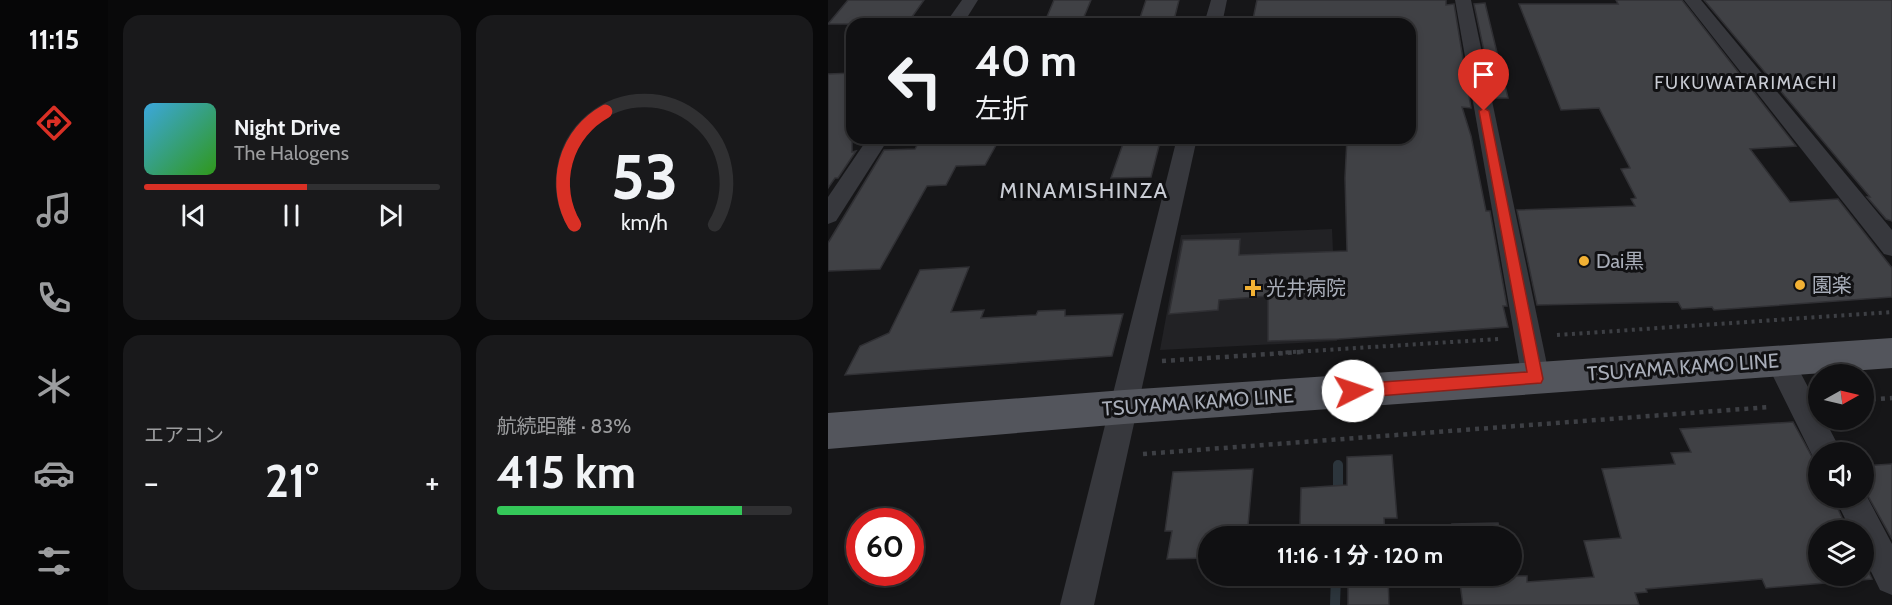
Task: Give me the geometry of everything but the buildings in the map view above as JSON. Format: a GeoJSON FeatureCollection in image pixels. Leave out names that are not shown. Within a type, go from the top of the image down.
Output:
{"type":"FeatureCollection","features":[{"type":"Feature","properties":{"kind":"main road","name":"TSUYAMA KAMO LINE"},"geometry":{"type":"LineString","coordinates":[[828,431],[1124,407],[1892,353]]}},
{"type":"Feature","properties":{"kind":"street"},"geometry":{"type":"LineString","coordinates":[[958,18],[970,0]]}},
{"type":"Feature","properties":{"kind":"street"},"geometry":{"type":"LineString","coordinates":[[1214,18],[1219,0]]}},
{"type":"Feature","properties":{"kind":"street"},"geometry":{"type":"LineString","coordinates":[[1463,0],[1536,379]]}},
{"type":"Feature","properties":{"kind":"street"},"geometry":{"type":"LineString","coordinates":[[1692,0],[1892,247]]}},
{"type":"Feature","properties":{"kind":"street"},"geometry":{"type":"LineString","coordinates":[[828,215],[875,144]]}},
{"type":"Feature","properties":{"kind":"street"},"geometry":{"type":"LineString","coordinates":[[1077,605],[1186,144]]}},
{"type":"Feature","properties":{"kind":"street"},"geometry":{"type":"LineString","coordinates":[[1779,360],[1821,442]]}},
{"type":"Feature","properties":{"kind":"street"},"geometry":{"type":"LineString","coordinates":[[1856,508],[1892,578]]}},
{"type":"Feature","properties":{"kind":"path"},"geometry":{"type":"LineString","coordinates":[[1874,399],[1892,398]]}},
{"type":"Feature","properties":{"kind":"path"},"geometry":{"type":"LineString","coordinates":[[1113,456],[1802,404]]}},
{"type":"Feature","properties":{"kind":"shaded area","name":"光井病院"},"geometry":{"type":"Polygon","coordinates":[[[1332,229],[1337,341],[1160,350],[1181,235],[1332,229]]]}},
{"type":"Feature","properties":{"kind":"waterway"},"geometry":{"type":"LineString","coordinates":[[1338,465],[1338,496]]}},
{"type":"Feature","properties":{"kind":"waterway"},"geometry":{"type":"LineString","coordinates":[[1337,515],[1337,526]]}},
{"type":"Feature","properties":{"kind":"waterway"},"geometry":{"type":"LineString","coordinates":[[1335,605],[1336,586]]}},
{"type":"Feature","properties":{"kind":"place","name":"Dai黒"},"geometry":{"type":"Point","coordinates":[1584,261]}},
{"type":"Feature","properties":{"kind":"place","name":"園楽"},"geometry":{"type":"Point","coordinates":[1800,285]}},
{"type":"Feature","properties":{"kind":"place","name":"光井病院"},"geometry":{"type":"Point","coordinates":[1253,288]}},
{"type":"Feature","properties":{"kind":"district","name":"FUKUWATARIMACHI"},"geometry":{"type":"Point","coordinates":[1746,83]}},
{"type":"Feature","properties":{"kind":"district","name":"MINAMISHINZA"},"geometry":{"type":"Point","coordinates":[1084,190]}},
{"type":"Feature","properties":{"kind":"route"},"geometry":{"type":"LineString","coordinates":[[1353,391],[1536,379],[1484,111]]}}]}
